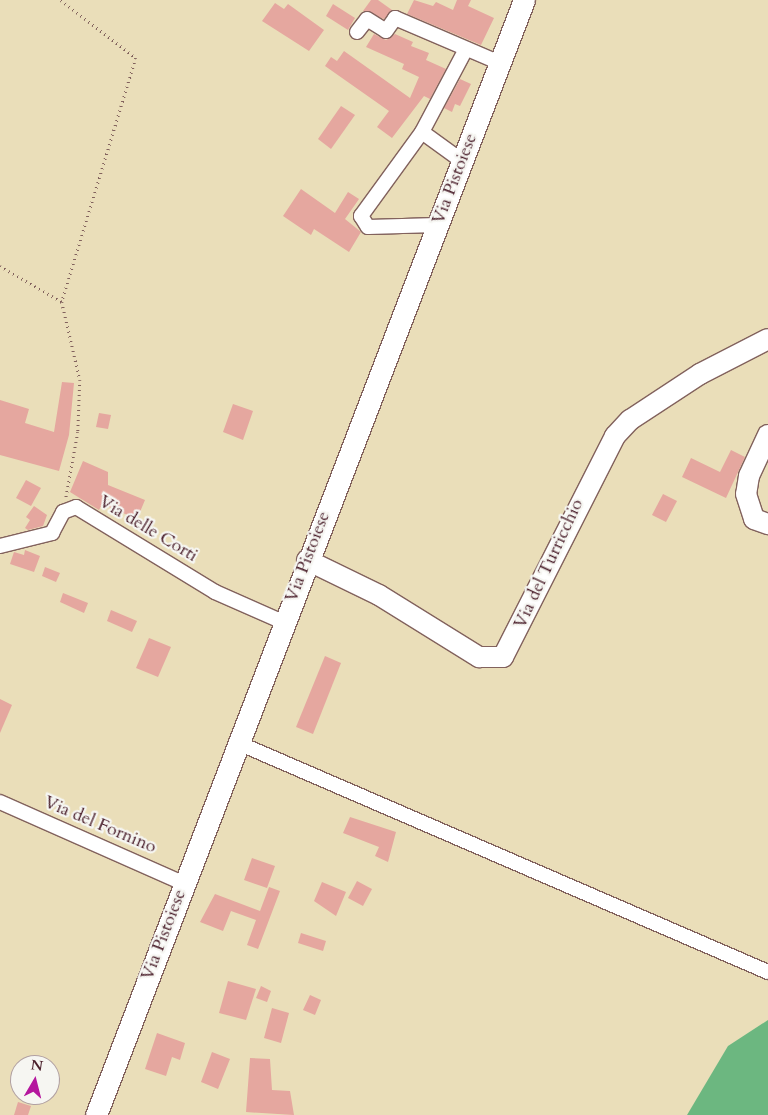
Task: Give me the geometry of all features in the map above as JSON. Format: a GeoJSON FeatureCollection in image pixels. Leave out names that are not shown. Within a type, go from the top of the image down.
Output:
{"type":"FeatureCollection","features":[{"type":"Feature","properties":{"kind":"main road","name":"Via Pistoiese"},"geometry":{"type":"LineString","coordinates":[[96,1115],[236,742],[524,0]]}},
{"type":"Feature","properties":{"kind":"street"},"geometry":{"type":"LineString","coordinates":[[357,32],[367,19],[386,31],[395,18],[500,63]]}},
{"type":"Feature","properties":{"kind":"street"},"geometry":{"type":"LineString","coordinates":[[437,225],[368,226],[361,216],[422,132],[466,50]]}},
{"type":"Feature","properties":{"kind":"street"},"geometry":{"type":"LineString","coordinates":[[422,132],[462,161]]}},
{"type":"Feature","properties":{"kind":"street","name":"Via del Turricchio"},"geometry":{"type":"LineString","coordinates":[[307,560],[379,595],[479,657],[503,657],[615,436],[630,420],[700,374],[768,339]]}},
{"type":"Feature","properties":{"kind":"street"},"geometry":{"type":"LineString","coordinates":[[768,435],[749,476],[746,494],[754,519],[768,524]]}},
{"type":"Feature","properties":{"kind":"street","name":"Via delle Corti"},"geometry":{"type":"LineString","coordinates":[[64,512],[76,507],[215,592],[283,622]]}},
{"type":"Feature","properties":{"kind":"street"},"geometry":{"type":"LineString","coordinates":[[0,546],[52,533],[64,512]]}},
{"type":"Feature","properties":{"kind":"street"},"geometry":{"type":"LineString","coordinates":[[236,742],[768,972]]}},
{"type":"Feature","properties":{"kind":"street","name":"Via del Fornino"},"geometry":{"type":"LineString","coordinates":[[0,802],[183,883]]}},
{"type":"Feature","properties":{"kind":"path"},"geometry":{"type":"LineString","coordinates":[[61,0],[136,58],[62,302],[80,380],[78,432],[64,512]]}},
{"type":"Feature","properties":{"kind":"path"},"geometry":{"type":"LineString","coordinates":[[0,266],[62,302]]}},
{"type":"Feature","properties":{"kind":"green space"},"geometry":{"type":"Polygon","coordinates":[[[768,1020],[768,1115],[687,1115],[728,1046],[768,1020]]]}},
{"type":"Feature","properties":{"kind":"building"},"geometry":{"type":"Polygon","coordinates":[[[371,0],[378,0],[392,10],[384,19],[363,11],[371,0]]]}},
{"type":"Feature","properties":{"kind":"building"},"geometry":{"type":"Polygon","coordinates":[[[414,0],[433,6],[436,2],[453,10],[457,0],[471,0],[468,6],[494,18],[481,45],[407,14],[414,0]]]}},
{"type":"Feature","properties":{"kind":"building"},"geometry":{"type":"Polygon","coordinates":[[[275,3],[284,9],[288,4],[324,30],[309,51],[262,21],[275,3]]]}},
{"type":"Feature","properties":{"kind":"building"},"geometry":{"type":"Polygon","coordinates":[[[333,4],[355,18],[348,30],[326,16],[333,4]]]}},
{"type":"Feature","properties":{"kind":"building"},"geometry":{"type":"Polygon","coordinates":[[[374,34],[386,40],[395,34],[413,42],[411,46],[429,53],[426,60],[446,69],[430,99],[424,96],[392,138],[377,127],[389,111],[325,66],[331,57],[337,61],[344,51],[410,98],[419,77],[402,69],[404,64],[366,47],[374,34]]]}},
{"type":"Feature","properties":{"kind":"building"},"geometry":{"type":"Polygon","coordinates":[[[460,79],[471,84],[460,106],[455,104],[452,112],[444,108],[460,79]]]}},
{"type":"Feature","properties":{"kind":"building"},"geometry":{"type":"Polygon","coordinates":[[[341,106],[355,115],[331,149],[318,139],[341,106]]]}},
{"type":"Feature","properties":{"kind":"building"},"geometry":{"type":"Polygon","coordinates":[[[301,189],[335,213],[348,192],[359,199],[345,219],[361,232],[349,252],[314,229],[311,235],[283,216],[301,189]]]}},
{"type":"Feature","properties":{"kind":"building"},"geometry":{"type":"Polygon","coordinates":[[[62,382],[74,383],[69,435],[59,471],[0,455],[0,400],[29,409],[25,423],[54,432],[62,382]]]}},
{"type":"Feature","properties":{"kind":"building"},"geometry":{"type":"Polygon","coordinates":[[[233,404],[253,411],[243,440],[223,432],[233,404]]]}},
{"type":"Feature","properties":{"kind":"building"},"geometry":{"type":"Polygon","coordinates":[[[99,413],[111,415],[108,429],[96,427],[99,413]]]}},
{"type":"Feature","properties":{"kind":"building"},"geometry":{"type":"Polygon","coordinates":[[[731,450],[745,457],[726,498],[682,477],[691,458],[720,472],[731,450]]]}},
{"type":"Feature","properties":{"kind":"building"},"geometry":{"type":"Polygon","coordinates":[[[83,461],[108,472],[108,485],[145,500],[137,519],[102,504],[99,510],[70,492],[83,461]]]}},
{"type":"Feature","properties":{"kind":"building"},"geometry":{"type":"Polygon","coordinates":[[[26,480],[41,488],[31,506],[16,498],[26,480]]]}},
{"type":"Feature","properties":{"kind":"building"},"geometry":{"type":"Polygon","coordinates":[[[663,494],[677,501],[666,522],[652,515],[663,494]]]}},
{"type":"Feature","properties":{"kind":"building"},"geometry":{"type":"Polygon","coordinates":[[[34,506],[47,515],[43,526],[28,530],[25,528],[30,520],[26,517],[34,506]]]}},
{"type":"Feature","properties":{"kind":"building"},"geometry":{"type":"Polygon","coordinates":[[[25,550],[40,556],[34,572],[10,564],[14,552],[24,555],[25,550]]]}},
{"type":"Feature","properties":{"kind":"building"},"geometry":{"type":"Polygon","coordinates":[[[45,567],[60,573],[56,582],[42,576],[45,567]]]}},
{"type":"Feature","properties":{"kind":"building"},"geometry":{"type":"Polygon","coordinates":[[[63,593],[88,603],[84,613],[60,602],[63,593]]]}},
{"type":"Feature","properties":{"kind":"building"},"geometry":{"type":"Polygon","coordinates":[[[111,610],[137,621],[132,632],[107,621],[111,610]]]}},
{"type":"Feature","properties":{"kind":"building"},"geometry":{"type":"Polygon","coordinates":[[[149,638],[171,647],[158,677],[136,668],[149,638]]]}},
{"type":"Feature","properties":{"kind":"building"},"geometry":{"type":"Polygon","coordinates":[[[325,656],[341,663],[313,734],[296,727],[325,656]]]}},
{"type":"Feature","properties":{"kind":"building"},"geometry":{"type":"Polygon","coordinates":[[[0,699],[12,705],[0,733],[0,699]]]}},
{"type":"Feature","properties":{"kind":"building"},"geometry":{"type":"Polygon","coordinates":[[[350,817],[396,832],[388,862],[375,856],[379,847],[343,833],[350,817]]]}},
{"type":"Feature","properties":{"kind":"building"},"geometry":{"type":"Polygon","coordinates":[[[252,858],[275,866],[267,888],[244,880],[252,858]]]}},
{"type":"Feature","properties":{"kind":"building"},"geometry":{"type":"Polygon","coordinates":[[[357,881],[372,889],[363,906],[348,898],[357,881]]]}},
{"type":"Feature","properties":{"kind":"building"},"geometry":{"type":"Polygon","coordinates":[[[322,882],[346,892],[336,916],[314,901],[322,882]]]}},
{"type":"Feature","properties":{"kind":"building"},"geometry":{"type":"Polygon","coordinates":[[[269,887],[280,891],[258,949],[247,945],[256,920],[231,911],[223,931],[200,922],[215,894],[260,911],[269,887]]]}},
{"type":"Feature","properties":{"kind":"building"},"geometry":{"type":"Polygon","coordinates":[[[301,933],[326,941],[323,951],[298,943],[301,933]]]}},
{"type":"Feature","properties":{"kind":"building"},"geometry":{"type":"Polygon","coordinates":[[[228,981],[256,989],[246,1020],[219,1013],[228,981]]]}},
{"type":"Feature","properties":{"kind":"building"},"geometry":{"type":"Polygon","coordinates":[[[261,986],[271,991],[267,1002],[256,998],[261,986]]]}},
{"type":"Feature","properties":{"kind":"building"},"geometry":{"type":"Polygon","coordinates":[[[310,995],[321,1000],[315,1015],[303,1010],[310,995]]]}},
{"type":"Feature","properties":{"kind":"building"},"geometry":{"type":"Polygon","coordinates":[[[272,1008],[289,1013],[281,1043],[264,1038],[272,1008]]]}},
{"type":"Feature","properties":{"kind":"building"},"geometry":{"type":"Polygon","coordinates":[[[157,1033],[185,1043],[180,1060],[172,1057],[166,1076],[145,1069],[157,1033]]]}},
{"type":"Feature","properties":{"kind":"building"},"geometry":{"type":"Polygon","coordinates":[[[212,1052],[230,1059],[218,1089],[201,1082],[212,1052]]]}},
{"type":"Feature","properties":{"kind":"building"},"geometry":{"type":"Polygon","coordinates":[[[250,1058],[270,1059],[272,1090],[290,1091],[294,1115],[246,1112],[250,1058]]]}},
{"type":"Feature","properties":{"kind":"building"},"geometry":{"type":"Polygon","coordinates":[[[17,1105],[31,1106],[28,1115],[14,1115],[17,1105]]]}}]}
